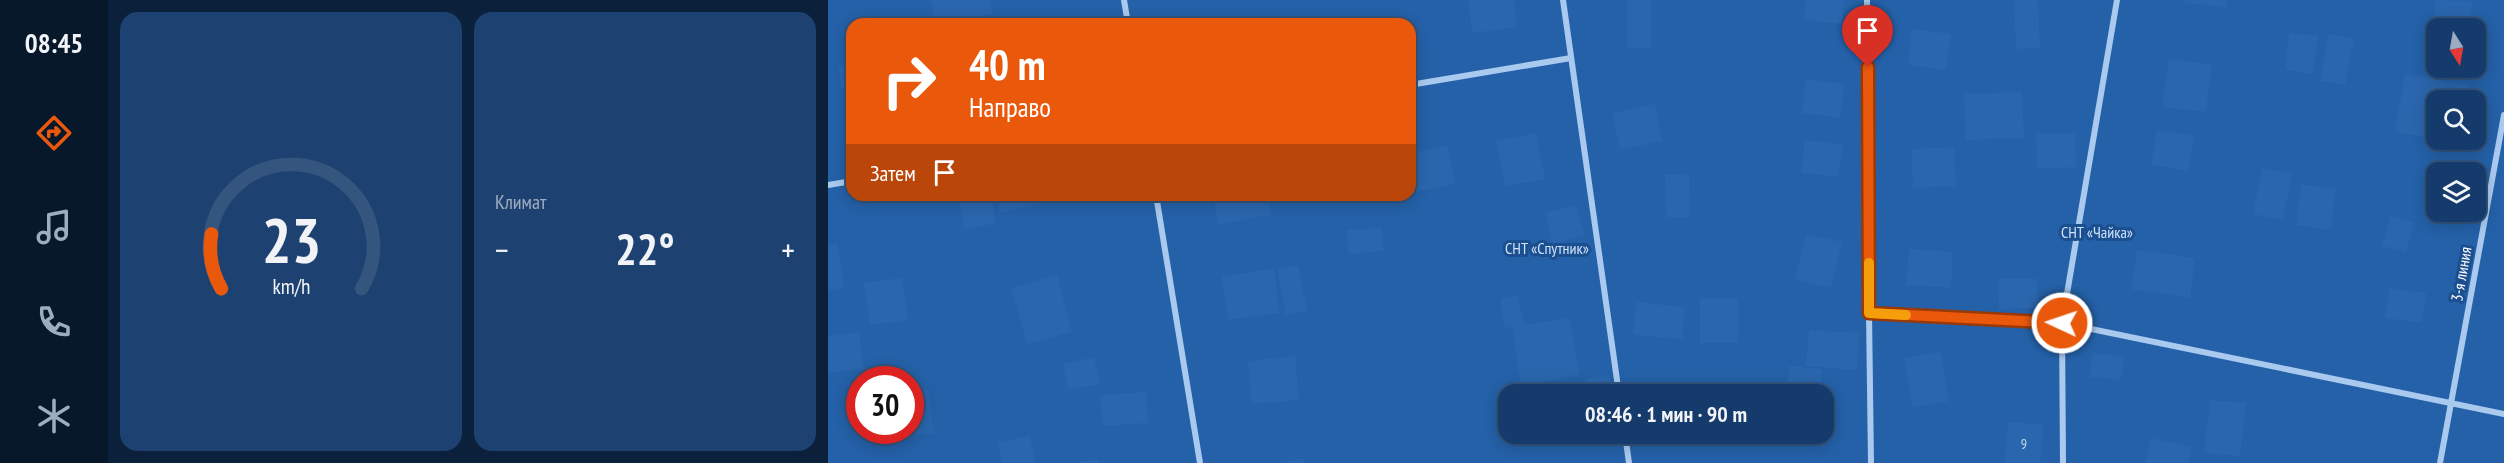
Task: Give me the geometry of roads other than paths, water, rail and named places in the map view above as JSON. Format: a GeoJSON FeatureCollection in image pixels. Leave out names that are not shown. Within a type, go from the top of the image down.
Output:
{"type":"FeatureCollection","features":[{"type":"Feature","properties":{"kind":"street"},"geometry":{"type":"LineString","coordinates":[[1124,0],[1127,18]]}},
{"type":"Feature","properties":{"kind":"street"},"geometry":{"type":"LineString","coordinates":[[1563,0],[1618,384]]}},
{"type":"Feature","properties":{"kind":"street"},"geometry":{"type":"LineString","coordinates":[[1867,0],[1871,463]]}},
{"type":"Feature","properties":{"kind":"street"},"geometry":{"type":"LineString","coordinates":[[2063,463],[2062,323],[2116,0]]}},
{"type":"Feature","properties":{"kind":"street"},"geometry":{"type":"LineString","coordinates":[[1416,84],[1571,58]]}},
{"type":"Feature","properties":{"kind":"street","name":"3-я линия"},"geometry":{"type":"LineString","coordinates":[[2440,463],[2504,115]]}},
{"type":"Feature","properties":{"kind":"street"},"geometry":{"type":"LineString","coordinates":[[828,185],[846,182]]}},
{"type":"Feature","properties":{"kind":"street"},"geometry":{"type":"LineString","coordinates":[[1157,201],[1200,463]]}},
{"type":"Feature","properties":{"kind":"street"},"geometry":{"type":"LineString","coordinates":[[1869,313],[2062,323],[2504,414]]}},
{"type":"Feature","properties":{"kind":"street"},"geometry":{"type":"LineString","coordinates":[[1626,444],[1629,463]]}},
{"type":"Feature","properties":{"kind":"park label","name":"СНТ «Чайка»"},"geometry":{"type":"Point","coordinates":[2097,232]}},
{"type":"Feature","properties":{"kind":"park label","name":"СНТ «Спутник»"},"geometry":{"type":"Point","coordinates":[1547,248]}}]}
